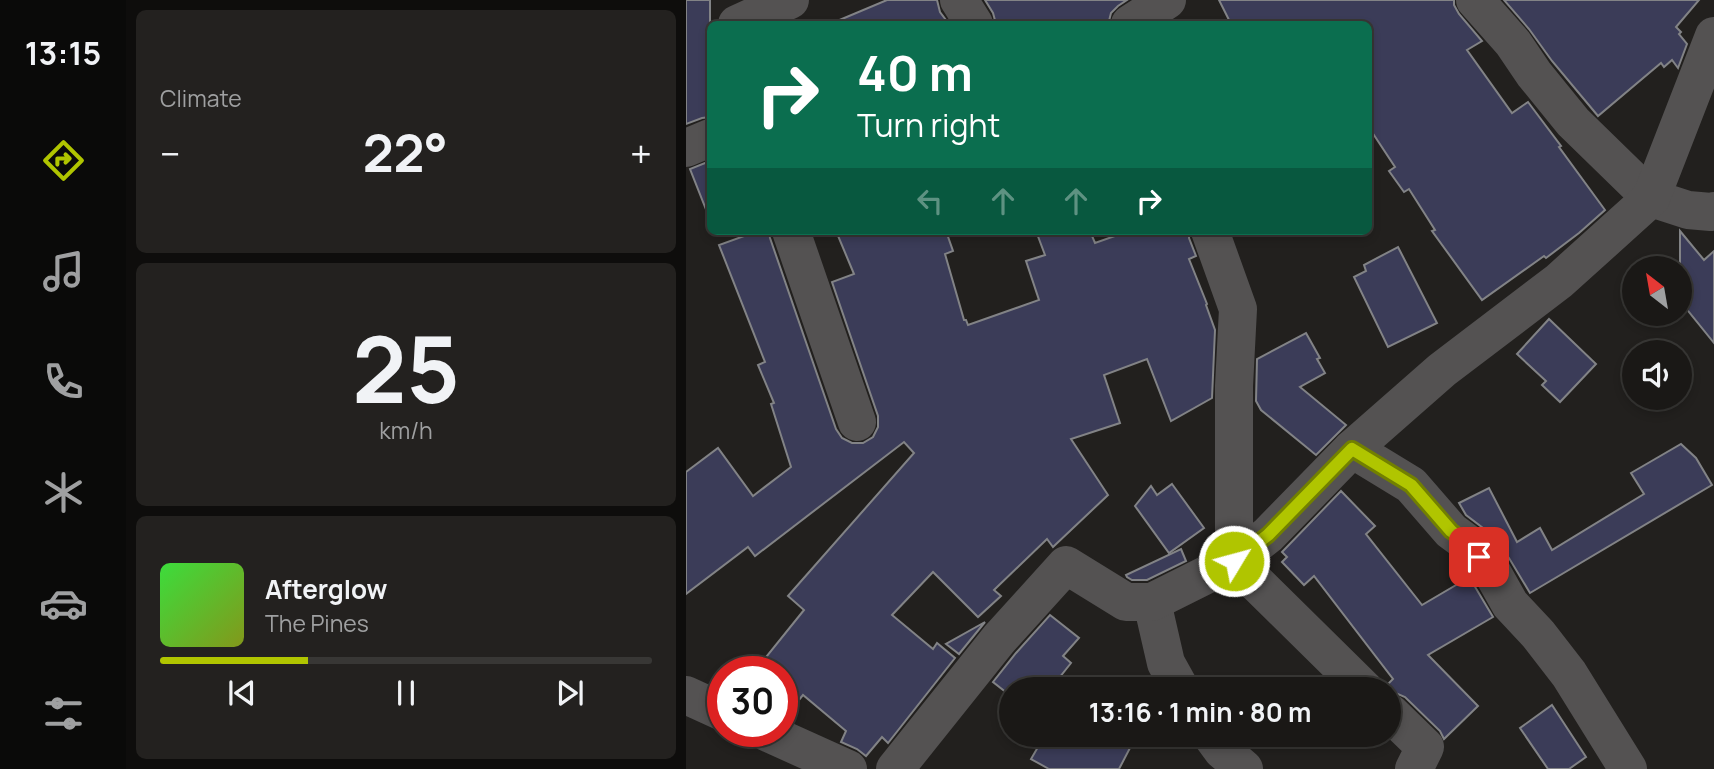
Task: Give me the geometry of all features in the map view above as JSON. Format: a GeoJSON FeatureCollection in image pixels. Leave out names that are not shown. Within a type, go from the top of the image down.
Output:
{"type":"FeatureCollection","features":[{"type":"Feature","properties":{"kind":"street"},"geometry":{"type":"LineString","coordinates":[[744,21],[790,0]]}},
{"type":"Feature","properties":{"kind":"street"},"geometry":{"type":"LineString","coordinates":[[959,0],[972,21]]}},
{"type":"Feature","properties":{"kind":"street"},"geometry":{"type":"LineString","coordinates":[[1135,21],[1167,0]]}},
{"type":"Feature","properties":{"kind":"street"},"geometry":{"type":"LineString","coordinates":[[1475,0],[1513,43],[1573,122],[1651,198],[1688,211],[1713,213]]}},
{"type":"Feature","properties":{"kind":"street"},"geometry":{"type":"LineString","coordinates":[[895,769],[999,639],[1066,565],[1126,602],[1152,601],[1234,561],[1268,535],[1352,449],[1442,370],[1559,281],[1651,198],[1714,36]]}},
{"type":"Feature","properties":{"kind":"street"},"geometry":{"type":"LineString","coordinates":[[686,148],[707,139]]}},
{"type":"Feature","properties":{"kind":"street"},"geometry":{"type":"LineString","coordinates":[[792,235],[857,422]]}},
{"type":"Feature","properties":{"kind":"street"},"geometry":{"type":"LineString","coordinates":[[1211,235],[1238,309],[1234,386],[1234,561],[1352,677]]}},
{"type":"Feature","properties":{"kind":"street"},"geometry":{"type":"LineString","coordinates":[[1352,449],[1411,485],[1492,572],[1510,604],[1569,674],[1628,769]]}},
{"type":"Feature","properties":{"kind":"street"},"geometry":{"type":"LineString","coordinates":[[1152,601],[1166,663],[1174,677]]}},
{"type":"Feature","properties":{"kind":"street"},"geometry":{"type":"LineString","coordinates":[[686,695],[707,705]]}},
{"type":"Feature","properties":{"kind":"street"},"geometry":{"type":"LineString","coordinates":[[1401,724],[1424,747],[1414,769]]}},
{"type":"Feature","properties":{"kind":"street"},"geometry":{"type":"LineString","coordinates":[[798,746],[848,769]]}},
{"type":"Feature","properties":{"kind":"street"},"geometry":{"type":"LineString","coordinates":[[1220,747],[1244,769]]}},
{"type":"Feature","properties":{"kind":"building"},"geometry":{"type":"Polygon","coordinates":[[[686,0],[710,0],[710,21],[707,21],[707,117],[686,124],[686,0]]]}},
{"type":"Feature","properties":{"kind":"building"},"geometry":{"type":"Polygon","coordinates":[[[887,0],[937,0],[940,12],[947,21],[837,21],[887,0]]]}},
{"type":"Feature","properties":{"kind":"building"},"geometry":{"type":"Polygon","coordinates":[[[985,0],[1127,0],[1111,13],[1109,21],[995,21],[985,0]]]}},
{"type":"Feature","properties":{"kind":"building"},"geometry":{"type":"Polygon","coordinates":[[[1219,0],[1454,0],[1459,14],[1482,41],[1467,50],[1512,113],[1528,102],[1605,210],[1546,258],[1544,256],[1482,300],[1432,231],[1435,230],[1409,189],[1404,192],[1389,171],[1395,167],[1372,132],[1372,21],[1230,21],[1219,0]]]}},
{"type":"Feature","properties":{"kind":"building"},"geometry":{"type":"Polygon","coordinates":[[[1504,0],[1699,0],[1676,27],[1687,44],[1678,68],[1672,60],[1664,67],[1661,63],[1598,116],[1504,0]]]}},
{"type":"Feature","properties":{"kind":"building"},"geometry":{"type":"Polygon","coordinates":[[[707,162],[707,212],[690,169],[707,162]]]}},
{"type":"Feature","properties":{"kind":"building"},"geometry":{"type":"Polygon","coordinates":[[[1680,231],[1704,260],[1714,251],[1714,343],[1692,316],[1692,256],[1680,256],[1680,231]]]}},
{"type":"Feature","properties":{"kind":"building"},"geometry":{"type":"Polygon","coordinates":[[[747,235],[770,235],[836,429],[842,438],[852,443],[863,443],[873,437],[878,427],[878,416],[832,282],[854,274],[838,235],[947,235],[953,251],[945,254],[964,320],[968,325],[1039,300],[1026,261],[1045,255],[1038,235],[1092,235],[1095,243],[1118,235],[1189,235],[1196,256],[1189,259],[1215,330],[1212,398],[1171,421],[1147,359],[1104,375],[1120,423],[1071,439],[1108,495],[1053,547],[1047,539],[994,590],[1001,596],[978,617],[933,572],[892,615],[933,649],[937,643],[955,658],[888,743],[882,737],[866,756],[841,742],[846,731],[803,695],[798,701],[798,656],[767,656],[804,610],[788,596],[914,453],[904,442],[755,556],[748,547],[686,594],[686,472],[718,448],[753,496],[791,467],[771,404],[774,403],[758,365],[765,362],[719,245],[747,235]]]}},
{"type":"Feature","properties":{"kind":"building"},"geometry":{"type":"Polygon","coordinates":[[[1398,247],[1437,323],[1388,347],[1354,277],[1366,271],[1364,265],[1398,247]]]}},
{"type":"Feature","properties":{"kind":"building"},"geometry":{"type":"Polygon","coordinates":[[[1549,319],[1596,364],[1560,402],[1542,385],[1546,381],[1517,354],[1549,319]]]}},
{"type":"Feature","properties":{"kind":"building"},"geometry":{"type":"Polygon","coordinates":[[[1306,333],[1325,373],[1300,387],[1346,425],[1316,455],[1261,410],[1256,401],[1257,359],[1306,333]]]}},
{"type":"Feature","properties":{"kind":"building"},"geometry":{"type":"Polygon","coordinates":[[[1681,444],[1696,458],[1712,485],[1530,593],[1509,558],[1483,528],[1466,515],[1459,503],[1489,488],[1517,542],[1540,528],[1552,550],[1644,494],[1631,473],[1681,444]]]}},
{"type":"Feature","properties":{"kind":"building"},"geometry":{"type":"Polygon","coordinates":[[[1172,484],[1204,528],[1169,553],[1135,506],[1151,486],[1157,495],[1172,484]]]}},
{"type":"Feature","properties":{"kind":"building"},"geometry":{"type":"Polygon","coordinates":[[[1341,491],[1375,526],[1366,534],[1422,605],[1468,578],[1493,617],[1428,655],[1478,706],[1444,739],[1440,731],[1401,695],[1401,677],[1391,677],[1314,576],[1304,585],[1282,562],[1287,557],[1282,552],[1341,491]]]}},
{"type":"Feature","properties":{"kind":"building"},"geometry":{"type":"Polygon","coordinates":[[[1181,549],[1186,561],[1147,580],[1132,580],[1126,575],[1181,549]]]}},
{"type":"Feature","properties":{"kind":"building"},"geometry":{"type":"Polygon","coordinates":[[[1050,615],[1079,638],[1063,656],[1071,663],[1060,677],[999,677],[999,687],[993,682],[1050,615]]]}},
{"type":"Feature","properties":{"kind":"building"},"geometry":{"type":"Polygon","coordinates":[[[985,622],[959,654],[946,644],[985,622]]]}},
{"type":"Feature","properties":{"kind":"building"},"geometry":{"type":"Polygon","coordinates":[[[1552,705],[1586,757],[1569,769],[1548,769],[1520,728],[1552,705]]]}},
{"type":"Feature","properties":{"kind":"building"},"geometry":{"type":"Polygon","coordinates":[[[1038,747],[1130,748],[1119,769],[1049,769],[1031,759],[1038,747]]]}},
{"type":"Feature","properties":{"kind":"route"},"geometry":{"type":"LineString","coordinates":[[1234,561],[1268,535],[1352,449],[1411,485],[1451,531],[1466,542],[1479,557]]}}]}
